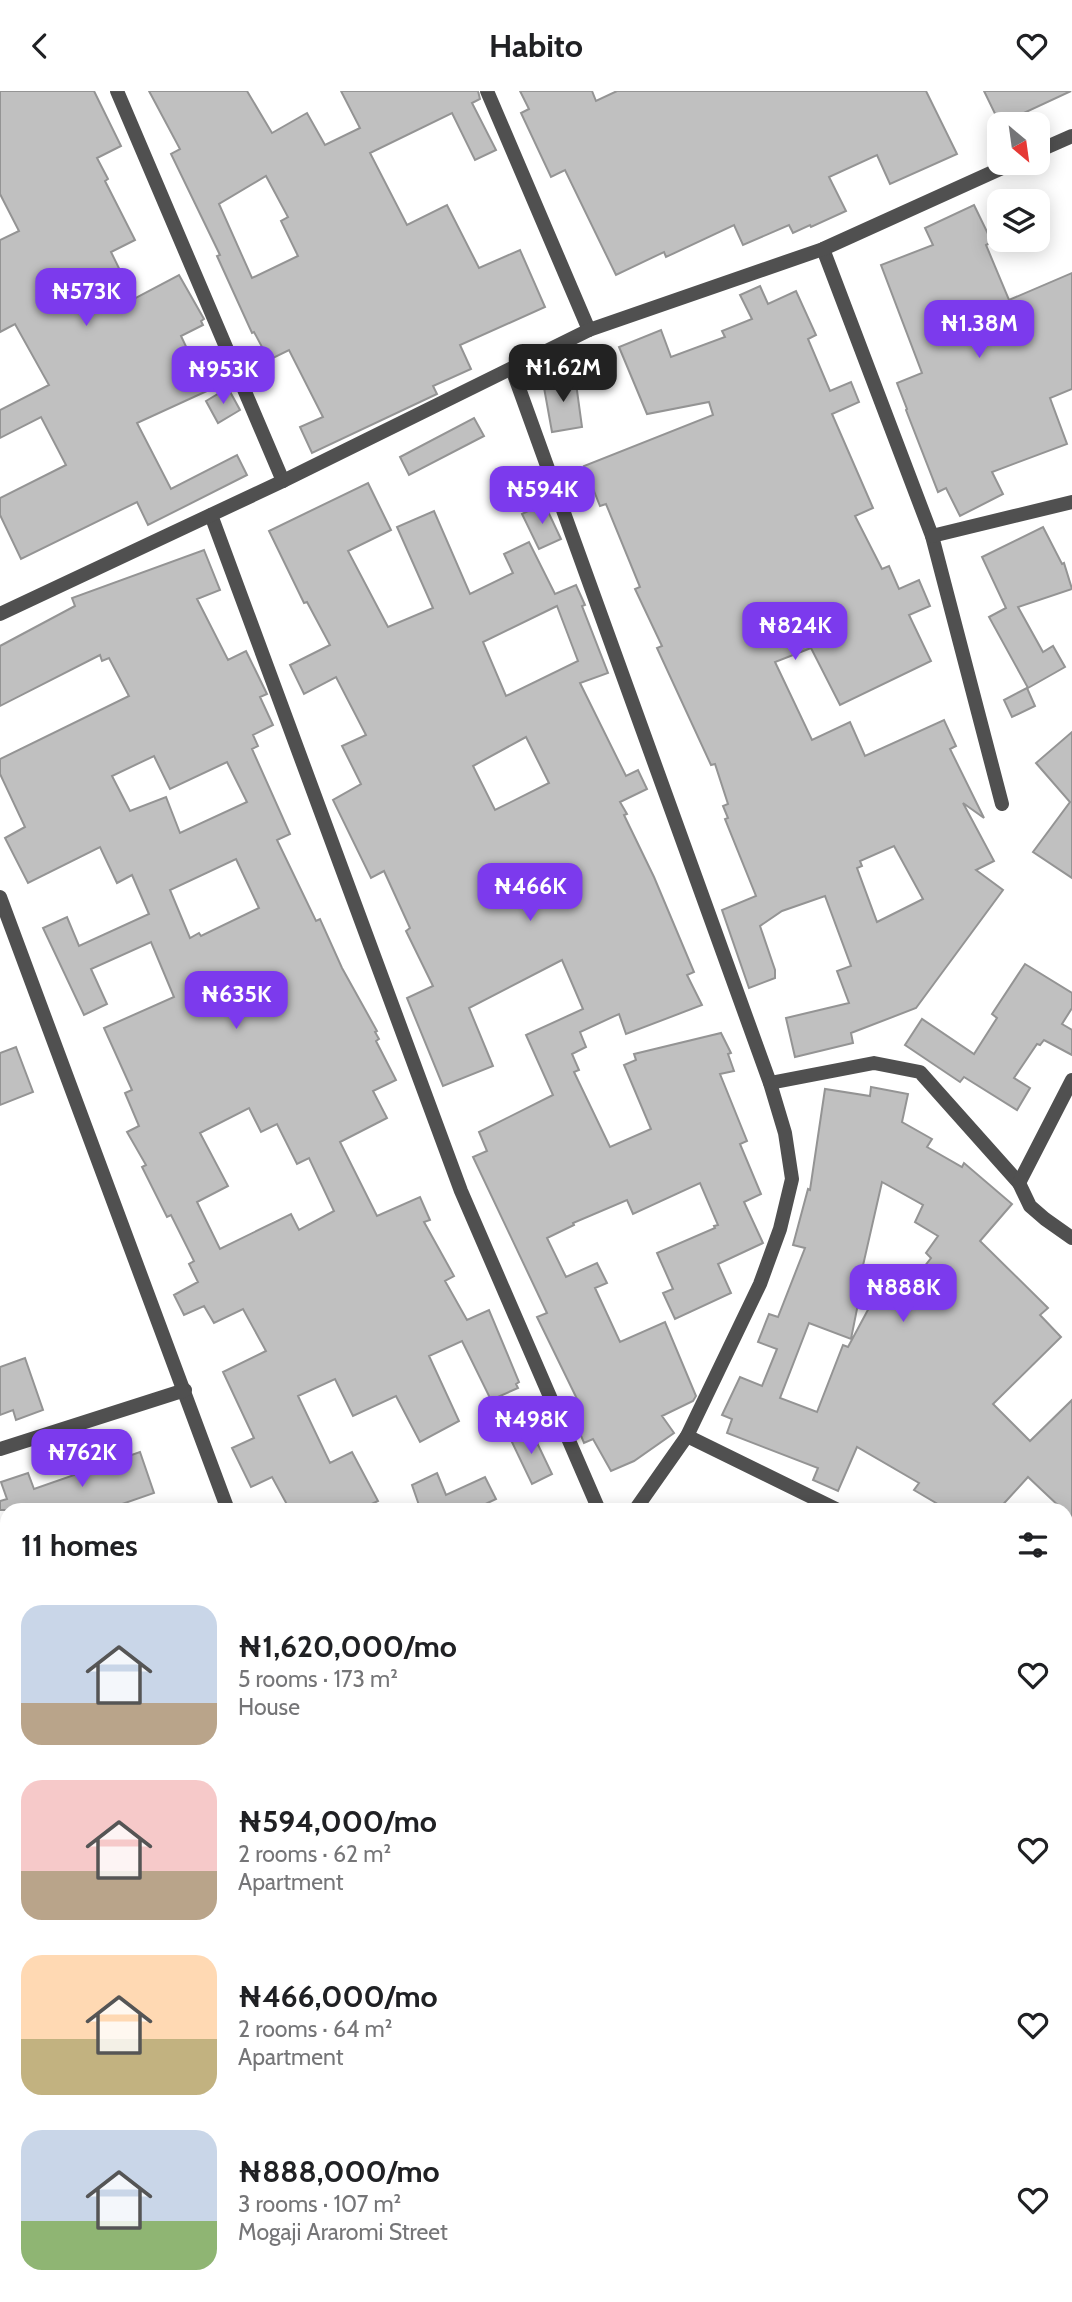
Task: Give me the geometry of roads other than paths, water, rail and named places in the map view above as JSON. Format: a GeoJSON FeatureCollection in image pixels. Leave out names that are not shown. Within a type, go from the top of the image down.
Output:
{"type":"FeatureCollection","features":[{"type":"Feature","properties":{"kind":"street"},"geometry":{"type":"LineString","coordinates":[[117,91],[283,481]]}},
{"type":"Feature","properties":{"kind":"street"},"geometry":{"type":"LineString","coordinates":[[487,91],[589,330]]}},
{"type":"Feature","properties":{"kind":"street"},"geometry":{"type":"LineString","coordinates":[[1050,146],[1072,136]]}},
{"type":"Feature","properties":{"kind":"street"},"geometry":{"type":"LineString","coordinates":[[0,614],[283,481],[589,330],[823,249],[987,175]]}},
{"type":"Feature","properties":{"kind":"street"},"geometry":{"type":"LineString","coordinates":[[823,249],[933,536],[1002,804]]}},
{"type":"Feature","properties":{"kind":"street"},"geometry":{"type":"LineString","coordinates":[[512,369],[770,1083],[785,1133],[792,1179],[780,1229],[760,1284],[687,1436],[640,1503]]}},
{"type":"Feature","properties":{"kind":"street"},"geometry":{"type":"LineString","coordinates":[[933,536],[1072,502]]}},
{"type":"Feature","properties":{"kind":"street"},"geometry":{"type":"LineString","coordinates":[[211,515],[461,1191],[596,1503]]}},
{"type":"Feature","properties":{"kind":"street"},"geometry":{"type":"LineString","coordinates":[[0,897],[225,1503]]}},
{"type":"Feature","properties":{"kind":"street"},"geometry":{"type":"LineString","coordinates":[[770,1083],[874,1063],[920,1072],[1019,1183],[1030,1206],[1072,1238]]}},
{"type":"Feature","properties":{"kind":"street"},"geometry":{"type":"LineString","coordinates":[[1019,1183],[1072,1080]]}},
{"type":"Feature","properties":{"kind":"street"},"geometry":{"type":"LineString","coordinates":[[0,1450],[185,1390]]}},
{"type":"Feature","properties":{"kind":"street"},"geometry":{"type":"LineString","coordinates":[[687,1436],[824,1503]]}}]}
